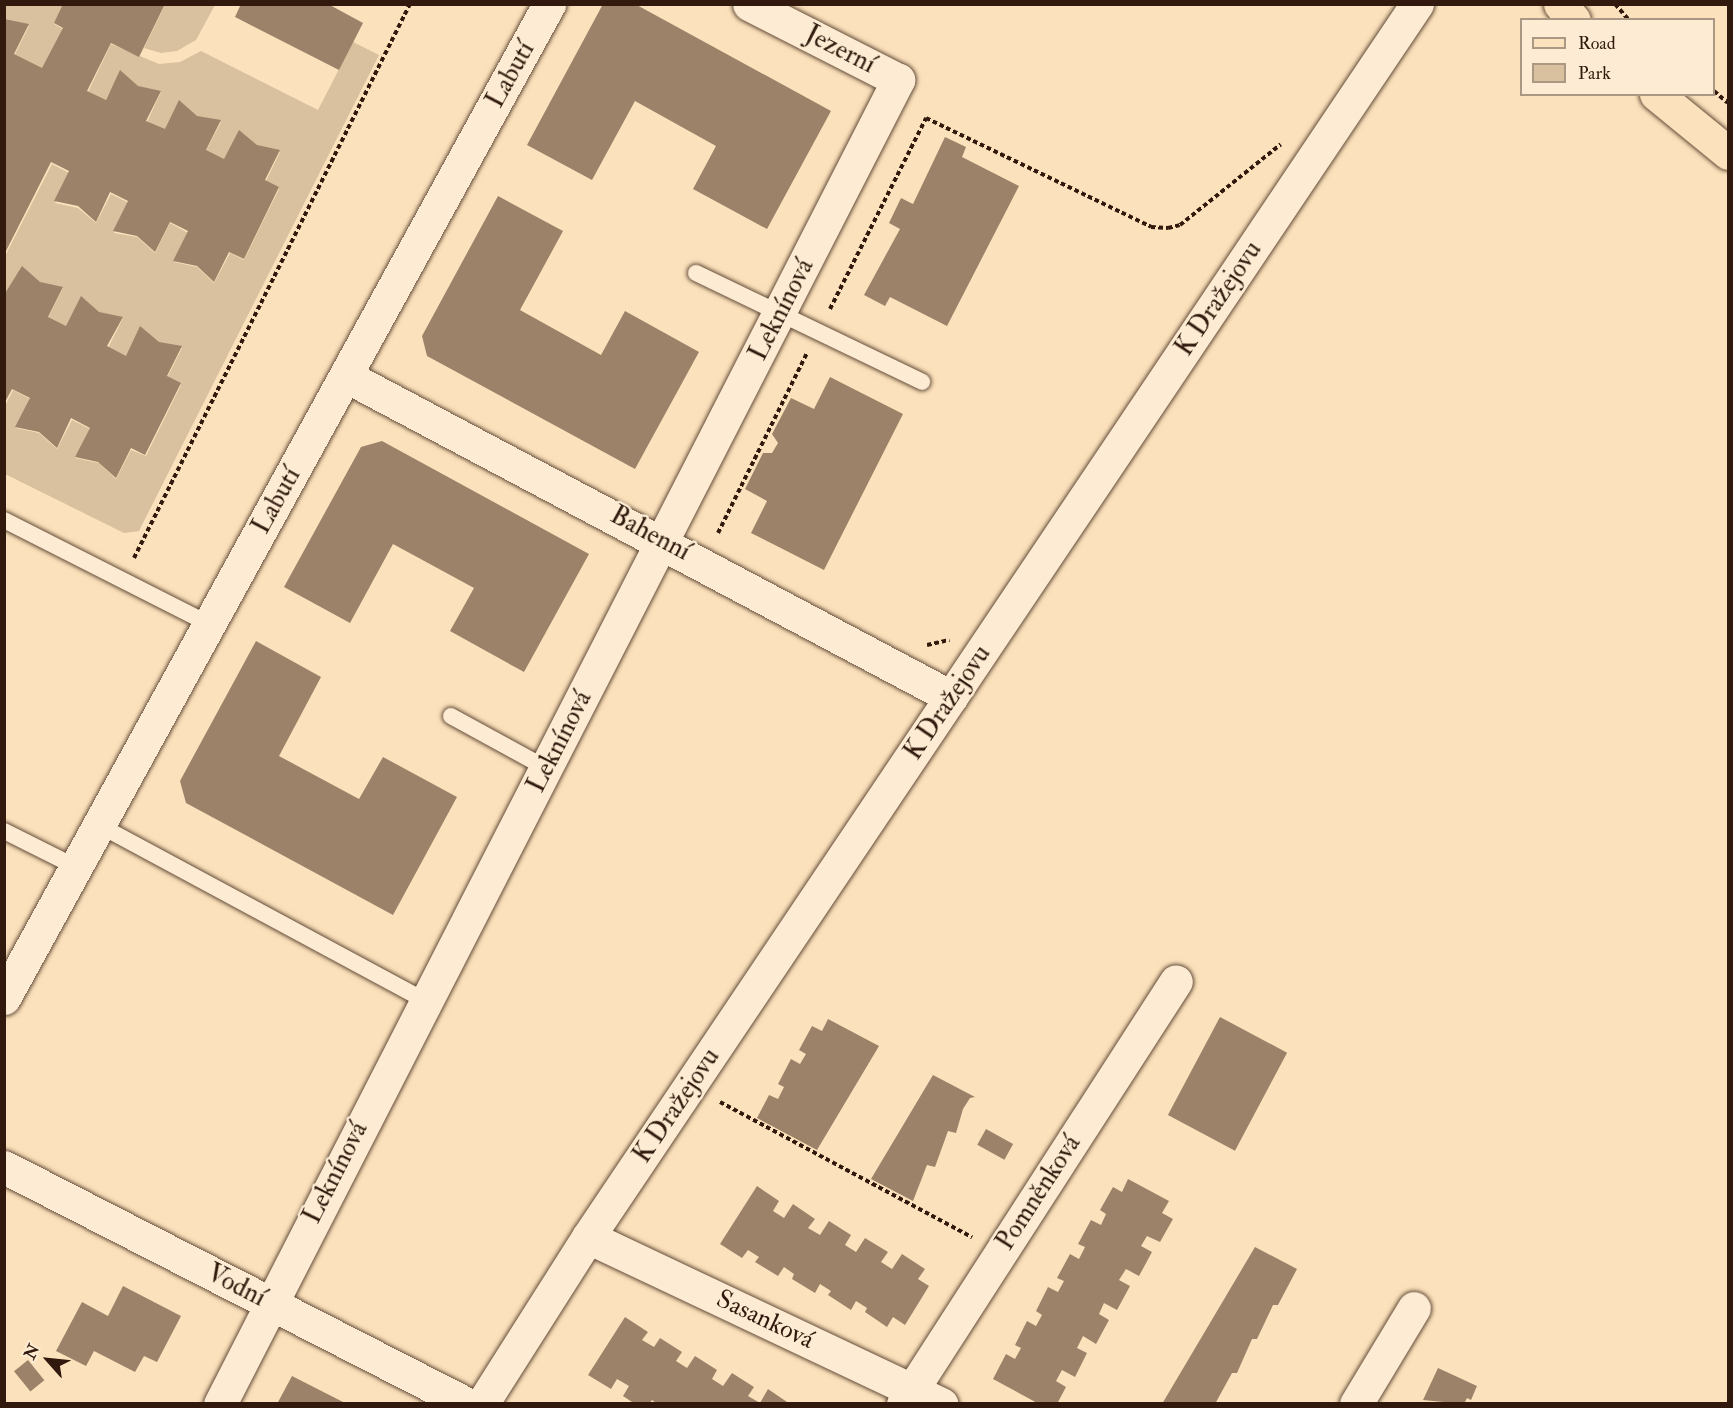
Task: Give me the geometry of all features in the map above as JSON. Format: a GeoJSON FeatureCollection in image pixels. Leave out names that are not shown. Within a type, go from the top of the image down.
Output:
{"type":"FeatureCollection","features":[{"type":"Feature","properties":{"kind":"main road"},"geometry":{"type":"LineString","coordinates":[[1560,4],[1572,18]]}},
{"type":"Feature","properties":{"kind":"main road"},"geometry":{"type":"LineString","coordinates":[[1658,96],[1728,153]]}},
{"type":"Feature","properties":{"kind":"street","name":"Labutí"},"geometry":{"type":"LineString","coordinates":[[4,998],[549,4]]}},
{"type":"Feature","properties":{"kind":"street","name":"Jezerní"},"geometry":{"type":"LineString","coordinates":[[749,4],[898,80]]}},
{"type":"Feature","properties":{"kind":"street","name":"K Dražejovu"},"geometry":{"type":"LineString","coordinates":[[482,1404],[588,1237],[1417,4]]}},
{"type":"Feature","properties":{"kind":"street","name":"Leknínová"},"geometry":{"type":"LineString","coordinates":[[220,1404],[269,1303],[664,542],[898,80]]}},
{"type":"Feature","properties":{"kind":"street","name":"Bahenní"},"geometry":{"type":"LineString","coordinates":[[346,376],[664,542],[951,697]]}},
{"type":"Feature","properties":{"kind":"street","name":"Pomněnková"},"geometry":{"type":"LineString","coordinates":[[908,1395],[1176,981]]}},
{"type":"Feature","properties":{"kind":"street","name":"Vodní"},"geometry":{"type":"LineString","coordinates":[[4,1167],[467,1404]]}},
{"type":"Feature","properties":{"kind":"street","name":"Sasanková"},"geometry":{"type":"LineString","coordinates":[[588,1237],[908,1395],[941,1404]]}},
{"type":"Feature","properties":{"kind":"street"},"geometry":{"type":"LineString","coordinates":[[1356,1404],[1414,1308]]}},
{"type":"Feature","properties":{"kind":"lane"},"geometry":{"type":"LineString","coordinates":[[696,273],[922,382]]}},
{"type":"Feature","properties":{"kind":"lane"},"geometry":{"type":"LineString","coordinates":[[4,520],[209,624]]}},
{"type":"Feature","properties":{"kind":"lane"},"geometry":{"type":"LineString","coordinates":[[451,716],[546,768]]}},
{"type":"Feature","properties":{"kind":"lane"},"geometry":{"type":"LineString","coordinates":[[99,825],[426,1001]]}},
{"type":"Feature","properties":{"kind":"lane"},"geometry":{"type":"LineString","coordinates":[[4,831],[76,867]]}},
{"type":"Feature","properties":{"kind":"path"},"geometry":{"type":"LineString","coordinates":[[123,580],[410,4]]}},
{"type":"Feature","properties":{"kind":"path"},"geometry":{"type":"LineString","coordinates":[[1615,4],[1627,18]]}},
{"type":"Feature","properties":{"kind":"path"},"geometry":{"type":"LineString","coordinates":[[1715,93],[1728,103]]}},
{"type":"Feature","properties":{"kind":"path"},"geometry":{"type":"LineString","coordinates":[[824,319],[926,117],[1151,227],[1168,228],[1187,219],[1284,141]]}},
{"type":"Feature","properties":{"kind":"path"},"geometry":{"type":"LineString","coordinates":[[724,540],[717,532],[808,351]]}},
{"type":"Feature","properties":{"kind":"path"},"geometry":{"type":"LineString","coordinates":[[919,643],[929,646],[954,639]]}},
{"type":"Feature","properties":{"kind":"path"},"geometry":{"type":"LineString","coordinates":[[690,1087],[1000,1252]]}},
{"type":"Feature","properties":{"kind":"green space"},"geometry":{"type":"Polygon","coordinates":[[[165,4],[215,5],[196,40],[177,51],[161,53],[144,48],[165,4]]]}},
{"type":"Feature","properties":{"kind":"green space"},"geometry":{"type":"Polygon","coordinates":[[[5,5],[64,5],[54,24],[63,29],[43,70],[14,56],[29,26],[6,21],[5,5]]]}},
{"type":"Feature","properties":{"kind":"green space"},"geometry":{"type":"Polygon","coordinates":[[[353,42],[379,55],[139,531],[124,533],[5,474],[5,406],[13,390],[30,399],[16,428],[39,433],[57,449],[72,420],[90,429],[75,458],[99,463],[116,479],[131,450],[146,456],[181,385],[167,378],[182,348],[159,343],[126,357],[108,348],[123,318],[99,313],[66,327],[48,318],[63,288],[40,283],[5,296],[4,258],[52,164],[69,173],[55,203],[78,208],[96,223],[111,194],[129,203],[114,233],[137,237],[155,253],[170,223],[188,233],[174,262],[197,267],[214,283],[230,253],[244,260],[279,189],[266,181],[280,152],[257,146],[224,161],[206,151],[221,122],[198,117],[165,131],[147,122],[161,92],[138,87],[120,72],[105,101],[88,92],[111,44],[159,64],[180,62],[201,51],[318,110],[353,42]]]}},
{"type":"Feature","properties":{"kind":"building"},"geometry":{"type":"Polygon","coordinates":[[[63,4],[165,4],[139,57],[111,43],[87,91],[106,100],[120,70],[138,86],[161,91],[146,121],[165,129],[179,100],[197,116],[221,120],[206,150],[224,159],[239,130],[257,145],[280,150],[265,180],[279,187],[244,259],[229,252],[214,282],[197,266],[173,261],[188,231],[170,222],[155,252],[137,236],[113,231],[128,201],[110,192],[96,222],[78,206],[54,201],[69,171],[51,162],[4,255],[4,19],[29,24],[14,54],[42,68],[63,28],[54,23],[63,4]]]}},
{"type":"Feature","properties":{"kind":"building"},"geometry":{"type":"Polygon","coordinates":[[[241,4],[328,4],[363,23],[339,70],[235,17],[241,4]]]}},
{"type":"Feature","properties":{"kind":"building"},"geometry":{"type":"Polygon","coordinates":[[[603,4],[635,4],[831,111],[767,229],[693,189],[716,146],[635,101],[592,180],[527,145],[603,4]]]}},
{"type":"Feature","properties":{"kind":"building"},"geometry":{"type":"Polygon","coordinates":[[[945,137],[966,147],[962,157],[1019,186],[947,326],[890,297],[885,306],[864,295],[900,229],[889,223],[901,198],[913,204],[945,137]]]}},
{"type":"Feature","properties":{"kind":"building"},"geometry":{"type":"Polygon","coordinates":[[[498,196],[563,231],[520,310],[601,355],[625,311],[699,352],[635,469],[427,356],[422,336],[498,196]]]}},
{"type":"Feature","properties":{"kind":"building"},"geometry":{"type":"Polygon","coordinates":[[[22,266],[40,282],[63,287],[48,317],[66,326],[81,296],[99,312],[123,317],[107,346],[126,356],[140,326],[159,342],[182,346],[167,376],[181,383],[145,455],[131,448],[116,478],[98,462],[75,457],[90,428],[71,418],[57,448],[39,432],[15,427],[30,398],[12,389],[4,404],[4,295],[22,266]]]}},
{"type":"Feature","properties":{"kind":"building"},"geometry":{"type":"Polygon","coordinates":[[[830,377],[903,414],[824,570],[751,533],[767,501],[745,489],[763,453],[772,453],[778,443],[772,434],[791,398],[814,409],[830,377]]]}},
{"type":"Feature","properties":{"kind":"building"},"geometry":{"type":"Polygon","coordinates":[[[382,441],[589,554],[524,672],[450,631],[474,588],[393,544],[350,623],[284,587],[361,447],[382,441]]]}},
{"type":"Feature","properties":{"kind":"building"},"geometry":{"type":"Polygon","coordinates":[[[256,641],[321,677],[279,756],[359,799],[383,757],[457,797],[393,915],[186,803],[180,781],[256,641]]]}},
{"type":"Feature","properties":{"kind":"building"},"geometry":{"type":"Polygon","coordinates":[[[1220,1017],[1287,1053],[1235,1151],[1168,1115],[1220,1017]]]}},
{"type":"Feature","properties":{"kind":"building"},"geometry":{"type":"Polygon","coordinates":[[[828,1019],[879,1046],[817,1150],[757,1118],[769,1095],[778,1099],[784,1087],[778,1084],[791,1059],[800,1064],[806,1054],[799,1050],[812,1026],[822,1031],[828,1019]]]}},
{"type":"Feature","properties":{"kind":"building"},"geometry":{"type":"Polygon","coordinates":[[[933,1075],[975,1097],[970,1098],[963,1109],[956,1133],[948,1131],[935,1167],[927,1165],[913,1201],[871,1179],[933,1075]]]}},
{"type":"Feature","properties":{"kind":"building"},"geometry":{"type":"Polygon","coordinates":[[[986,1129],[1013,1144],[1004,1160],[977,1145],[986,1129]]]}},
{"type":"Feature","properties":{"kind":"building"},"geometry":{"type":"Polygon","coordinates":[[[1128,1179],[1169,1201],[1162,1213],[1173,1219],[1160,1242],[1147,1236],[1141,1246],[1152,1252],[1139,1276],[1126,1269],[1119,1280],[1130,1286],[1117,1310],[1104,1303],[1099,1314],[1109,1320],[1096,1344],[1083,1336],[1077,1348],[1087,1353],[1075,1377],[1062,1370],[1056,1381],[1066,1387],[1057,1404],[1039,1404],[993,1379],[1006,1354],[1015,1359],[1021,1348],[1015,1345],[1027,1321],[1036,1326],[1042,1315],[1036,1311],[1048,1287],[1058,1292],[1064,1281],[1057,1278],[1070,1254],[1079,1259],[1085,1247],[1078,1244],[1091,1220],[1101,1225],[1106,1214],[1100,1210],[1113,1187],[1122,1192],[1128,1179]]]}},
{"type":"Feature","properties":{"kind":"building"},"geometry":{"type":"Polygon","coordinates":[[[757,1186],[779,1201],[773,1211],[784,1218],[793,1204],[815,1219],[808,1228],[820,1235],[829,1221],[851,1235],[845,1245],[856,1252],[865,1238],[888,1252],[881,1262],[892,1269],[902,1254],[925,1269],[918,1279],[929,1286],[905,1325],[893,1317],[887,1327],[865,1312],[867,1308],[856,1301],[851,1310],[828,1295],[831,1291],[820,1284],[815,1293],[792,1279],[794,1274],[784,1267],[778,1276],[755,1262],[759,1257],[748,1250],[742,1258],[720,1244],[757,1186]]]}},
{"type":"Feature","properties":{"kind":"building"},"geometry":{"type":"Polygon","coordinates":[[[1255,1247],[1297,1269],[1278,1305],[1273,1305],[1257,1339],[1252,1339],[1237,1373],[1232,1373],[1215,1404],[1162,1404],[1255,1247]]]}},
{"type":"Feature","properties":{"kind":"building"},"geometry":{"type":"Polygon","coordinates":[[[123,1286],[181,1316],[157,1362],[144,1356],[135,1372],[94,1351],[86,1366],[56,1351],[82,1302],[108,1316],[123,1286]]]}},
{"type":"Feature","properties":{"kind":"building"},"geometry":{"type":"Polygon","coordinates":[[[625,1317],[648,1332],[642,1340],[654,1347],[660,1338],[682,1352],[676,1361],[687,1368],[695,1356],[717,1370],[712,1379],[723,1386],[732,1373],[754,1387],[748,1396],[760,1403],[768,1389],[790,1404],[657,1404],[652,1400],[649,1404],[635,1404],[623,1396],[629,1386],[617,1379],[611,1389],[588,1375],[625,1317]]]}},
{"type":"Feature","properties":{"kind":"building"},"geometry":{"type":"Polygon","coordinates":[[[28,1360],[44,1380],[30,1392],[14,1371],[28,1360]]]}},
{"type":"Feature","properties":{"kind":"building"},"geometry":{"type":"Polygon","coordinates":[[[1438,1368],[1477,1386],[1471,1400],[1467,1398],[1464,1404],[1423,1400],[1438,1368]]]}},
{"type":"Feature","properties":{"kind":"building"},"geometry":{"type":"Polygon","coordinates":[[[292,1376],[347,1404],[277,1404],[292,1376]]]}}]}
